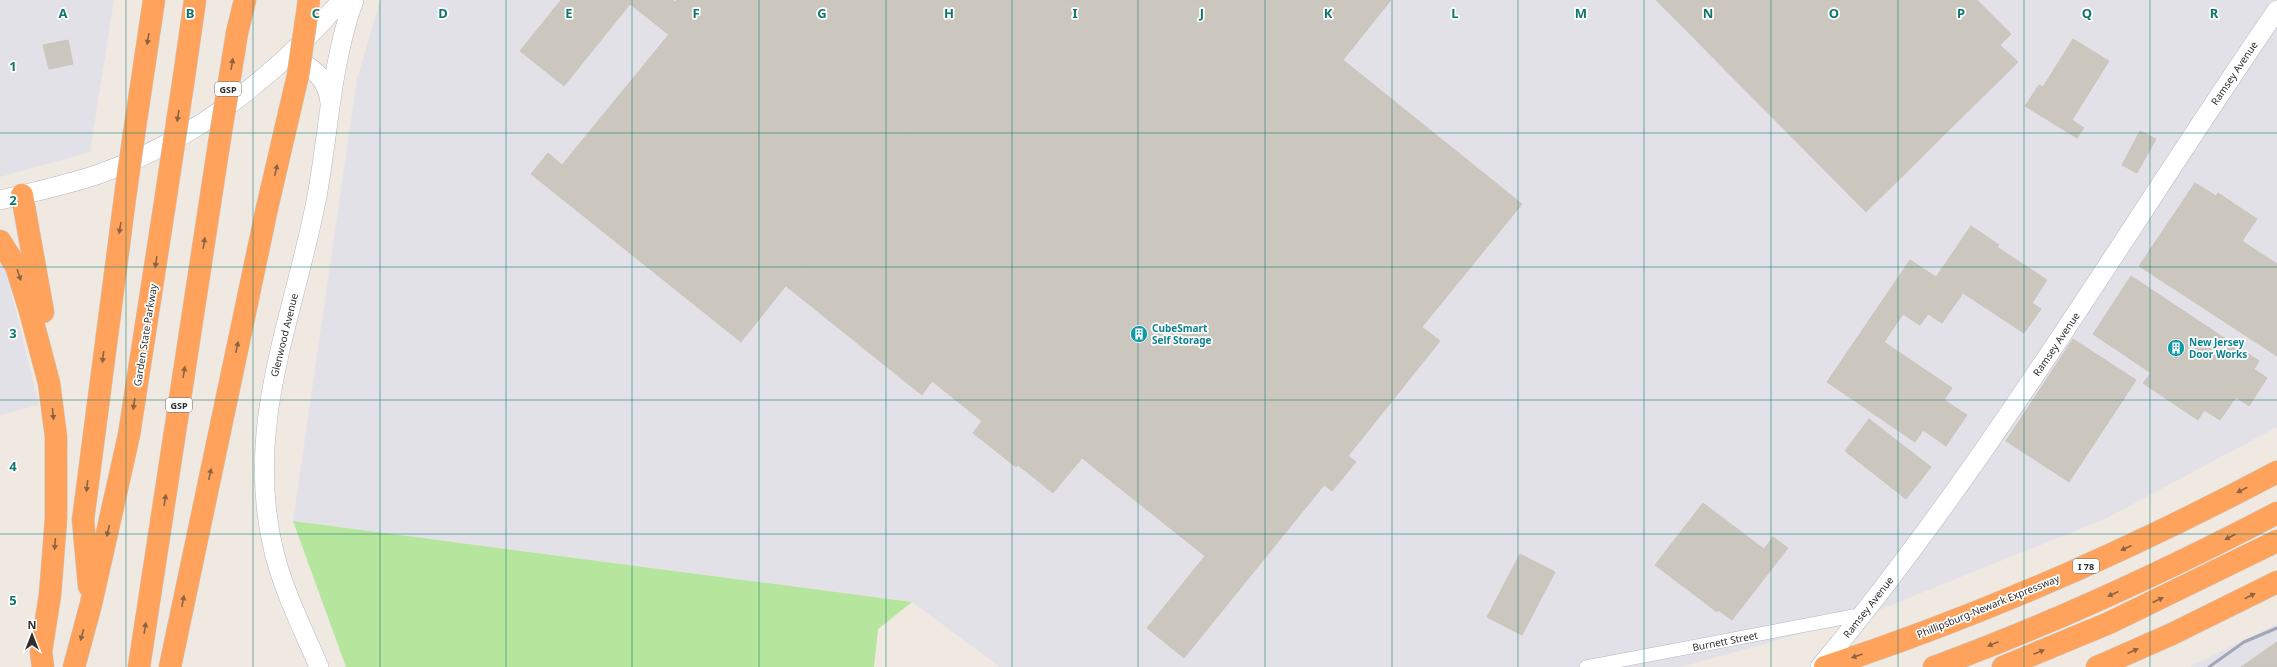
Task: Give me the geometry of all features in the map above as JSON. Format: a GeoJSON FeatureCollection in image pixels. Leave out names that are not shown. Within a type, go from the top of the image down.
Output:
{"type":"FeatureCollection","features":[{"type":"Feature","properties":{"kind":"highway"},"geometry":{"type":"LineString","coordinates":[[91,604],[83,520],[126,190],[154,0]]}},
{"type":"Feature","properties":{"kind":"highway","name":"Garden State Parkway"},"geometry":{"type":"LineString","coordinates":[[74,667],[91,604],[129,435],[195,0]]}},
{"type":"Feature","properties":{"kind":"highway","name":"GSP"},"geometry":{"type":"LineString","coordinates":[[139,667],[241,0]]}},
{"type":"Feature","properties":{"kind":"highway"},"geometry":{"type":"LineString","coordinates":[[236,33],[245,0]]}},
{"type":"Feature","properties":{"kind":"highway"},"geometry":{"type":"LineString","coordinates":[[170,667],[268,208],[298,75],[309,0]]}},
{"type":"Feature","properties":{"kind":"highway"},"geometry":{"type":"LineString","coordinates":[[22,195],[42,308],[56,437],[57,494],[51,580],[41,652],[43,667]]}},
{"type":"Feature","properties":{"kind":"highway"},"geometry":{"type":"LineString","coordinates":[[0,241],[11,256],[20,276],[49,383]]}},
{"type":"Feature","properties":{"kind":"highway","name":"Phillipsburg-Newark Expressway"},"geometry":{"type":"LineString","coordinates":[[1825,667],[1889,645],[2003,601],[2114,553],[2277,472]]}},
{"type":"Feature","properties":{"kind":"highway"},"geometry":{"type":"LineString","coordinates":[[1934,667],[2075,611],[2184,560],[2277,513]]}},
{"type":"Feature","properties":{"kind":"highway"},"geometry":{"type":"LineString","coordinates":[[2003,667],[2116,620],[2277,541]]}},
{"type":"Feature","properties":{"kind":"highway"},"geometry":{"type":"LineString","coordinates":[[2097,667],[2172,634],[2277,582]]}},
{"type":"Feature","properties":{"kind":"street"},"geometry":{"type":"LineString","coordinates":[[0,200],[100,173],[172,142],[233,104],[287,59],[342,0]]}},
{"type":"Feature","properties":{"kind":"street","name":"Glenwood Avenue"},"geometry":{"type":"LineString","coordinates":[[319,667],[285,587],[274,551],[267,513],[264,455],[270,391],[317,196],[330,106],[344,30],[354,0]]}},
{"type":"Feature","properties":{"kind":"street","name":"Ramsey Avenue"},"geometry":{"type":"LineString","coordinates":[[1820,667],[1864,614],[1972,469],[2114,257],[2213,103],[2277,10]]}},
{"type":"Feature","properties":{"kind":"street"},"geometry":{"type":"LineString","coordinates":[[287,59],[300,62],[315,72],[326,88],[330,106]]}},
{"type":"Feature","properties":{"kind":"street","name":"Burnett Street"},"geometry":{"type":"LineString","coordinates":[[1586,667],[1864,614]]}},
{"type":"Feature","properties":{"kind":"shaded area"},"geometry":{"type":"Polygon","coordinates":[[[0,0],[114,0],[90,152],[0,177],[0,0]]]}},
{"type":"Feature","properties":{"kind":"shaded area"},"geometry":{"type":"Polygon","coordinates":[[[380,0],[2277,0],[2277,427],[2105,519],[1864,616],[1681,667],[1000,667],[912,602],[293,521],[357,79],[380,0]]]}},
{"type":"Feature","properties":{"kind":"shaded area"},"geometry":{"type":"Polygon","coordinates":[[[0,260],[4,264],[39,405],[0,415],[0,260]]]}},
{"type":"Feature","properties":{"kind":"shaded area"},"geometry":{"type":"Polygon","coordinates":[[[2277,624],[2277,667],[2189,667],[2277,624]]]}},
{"type":"Feature","properties":{"kind":"green space"},"geometry":{"type":"Polygon","coordinates":[[[293,521],[912,602],[878,629],[874,667],[346,667],[293,521]]]}},
{"type":"Feature","properties":{"kind":"building"},"geometry":{"type":"Polygon","coordinates":[[[561,0],[673,0],[675,2],[677,0],[697,0],[668,34],[630,4],[564,86],[520,51],[561,0]]]}},
{"type":"Feature","properties":{"kind":"building"},"geometry":{"type":"Polygon","coordinates":[[[697,0],[1013,0],[741,342],[531,174],[548,153],[562,165],[697,0]]]}},
{"type":"Feature","properties":{"kind":"building","name":"CubeSmart Self Storage"},"geometry":{"type":"Polygon","coordinates":[[[1013,0],[1391,0],[1343,60],[1522,204],[1422,327],[1440,341],[1348,456],[1356,462],[1332,491],[1324,485],[1184,658],[1147,628],[1205,556],[1082,458],[1053,493],[1018,465],[1016,467],[973,433],[982,421],[932,381],[922,395],[786,286],[1013,0]]]}},
{"type":"Feature","properties":{"kind":"building"},"geometry":{"type":"Polygon","coordinates":[[[1656,0],[1977,0],[2011,34],[2000,45],[2018,62],[1866,212],[1656,0]]]}},
{"type":"Feature","properties":{"kind":"building"},"geometry":{"type":"Polygon","coordinates":[[[2073,39],[2109,61],[2072,120],[2084,128],[2077,138],[2025,106],[2039,85],[2043,87],[2073,39]]]}},
{"type":"Feature","properties":{"kind":"building"},"geometry":{"type":"Polygon","coordinates":[[[68,40],[73,64],[49,69],[43,45],[68,40]]]}},
{"type":"Feature","properties":{"kind":"building"},"geometry":{"type":"Polygon","coordinates":[[[2140,131],[2156,139],[2137,173],[2122,165],[2140,131]]]}},
{"type":"Feature","properties":{"kind":"building"},"geometry":{"type":"Polygon","coordinates":[[[2195,183],[2216,196],[2218,193],[2257,219],[2242,241],[2277,264],[2277,356],[2139,266],[2195,183]]]}},
{"type":"Feature","properties":{"kind":"building"},"geometry":{"type":"Polygon","coordinates":[[[1971,226],[1999,245],[1997,247],[2047,280],[2032,303],[2041,309],[2024,333],[1963,293],[1942,323],[1928,314],[1920,325],[1903,314],[1884,342],[1952,388],[1944,400],[1967,415],[1946,446],[1923,430],[1915,442],[1827,382],[1910,260],[1936,277],[1971,226]]]}},
{"type":"Feature","properties":{"kind":"building","name":"New Jersey Door Works"},"geometry":{"type":"Polygon","coordinates":[[[2131,276],[2259,361],[2254,369],[2267,378],[2249,406],[2236,397],[2220,420],[2204,410],[2198,420],[2143,383],[2151,373],[2093,334],[2131,276]]]}},
{"type":"Feature","properties":{"kind":"building"},"geometry":{"type":"Polygon","coordinates":[[[2073,339],[2136,380],[2069,482],[2006,441],[2073,339]]]}},
{"type":"Feature","properties":{"kind":"building"},"geometry":{"type":"Polygon","coordinates":[[[1869,419],[1931,467],[1906,499],[1845,451],[1869,419]]]}},
{"type":"Feature","properties":{"kind":"building"},"geometry":{"type":"Polygon","coordinates":[[[1703,503],[1764,549],[1773,537],[1788,548],[1732,620],[1718,610],[1717,612],[1655,565],[1703,503]]]}},
{"type":"Feature","properties":{"kind":"building"},"geometry":{"type":"Polygon","coordinates":[[[1520,554],[1555,572],[1522,635],[1487,617],[1520,554]]]}},
{"type":"Feature","properties":{"kind":"building"},"geometry":{"type":"Polygon","coordinates":[[[2277,642],[2277,667],[2241,667],[2277,642]]]}},
{"type":"Feature","properties":{"kind":"railway"},"geometry":{"type":"LineString","coordinates":[[2209,667],[2244,642],[2277,628]]}},
{"type":"Feature","properties":{"kind":"place","name":"CubeSmart Self Storage"},"geometry":{"type":"Point","coordinates":[1139,334]}},
{"type":"Feature","properties":{"kind":"place","name":"New Jersey Door Works"},"geometry":{"type":"Point","coordinates":[2176,348]}}]}
